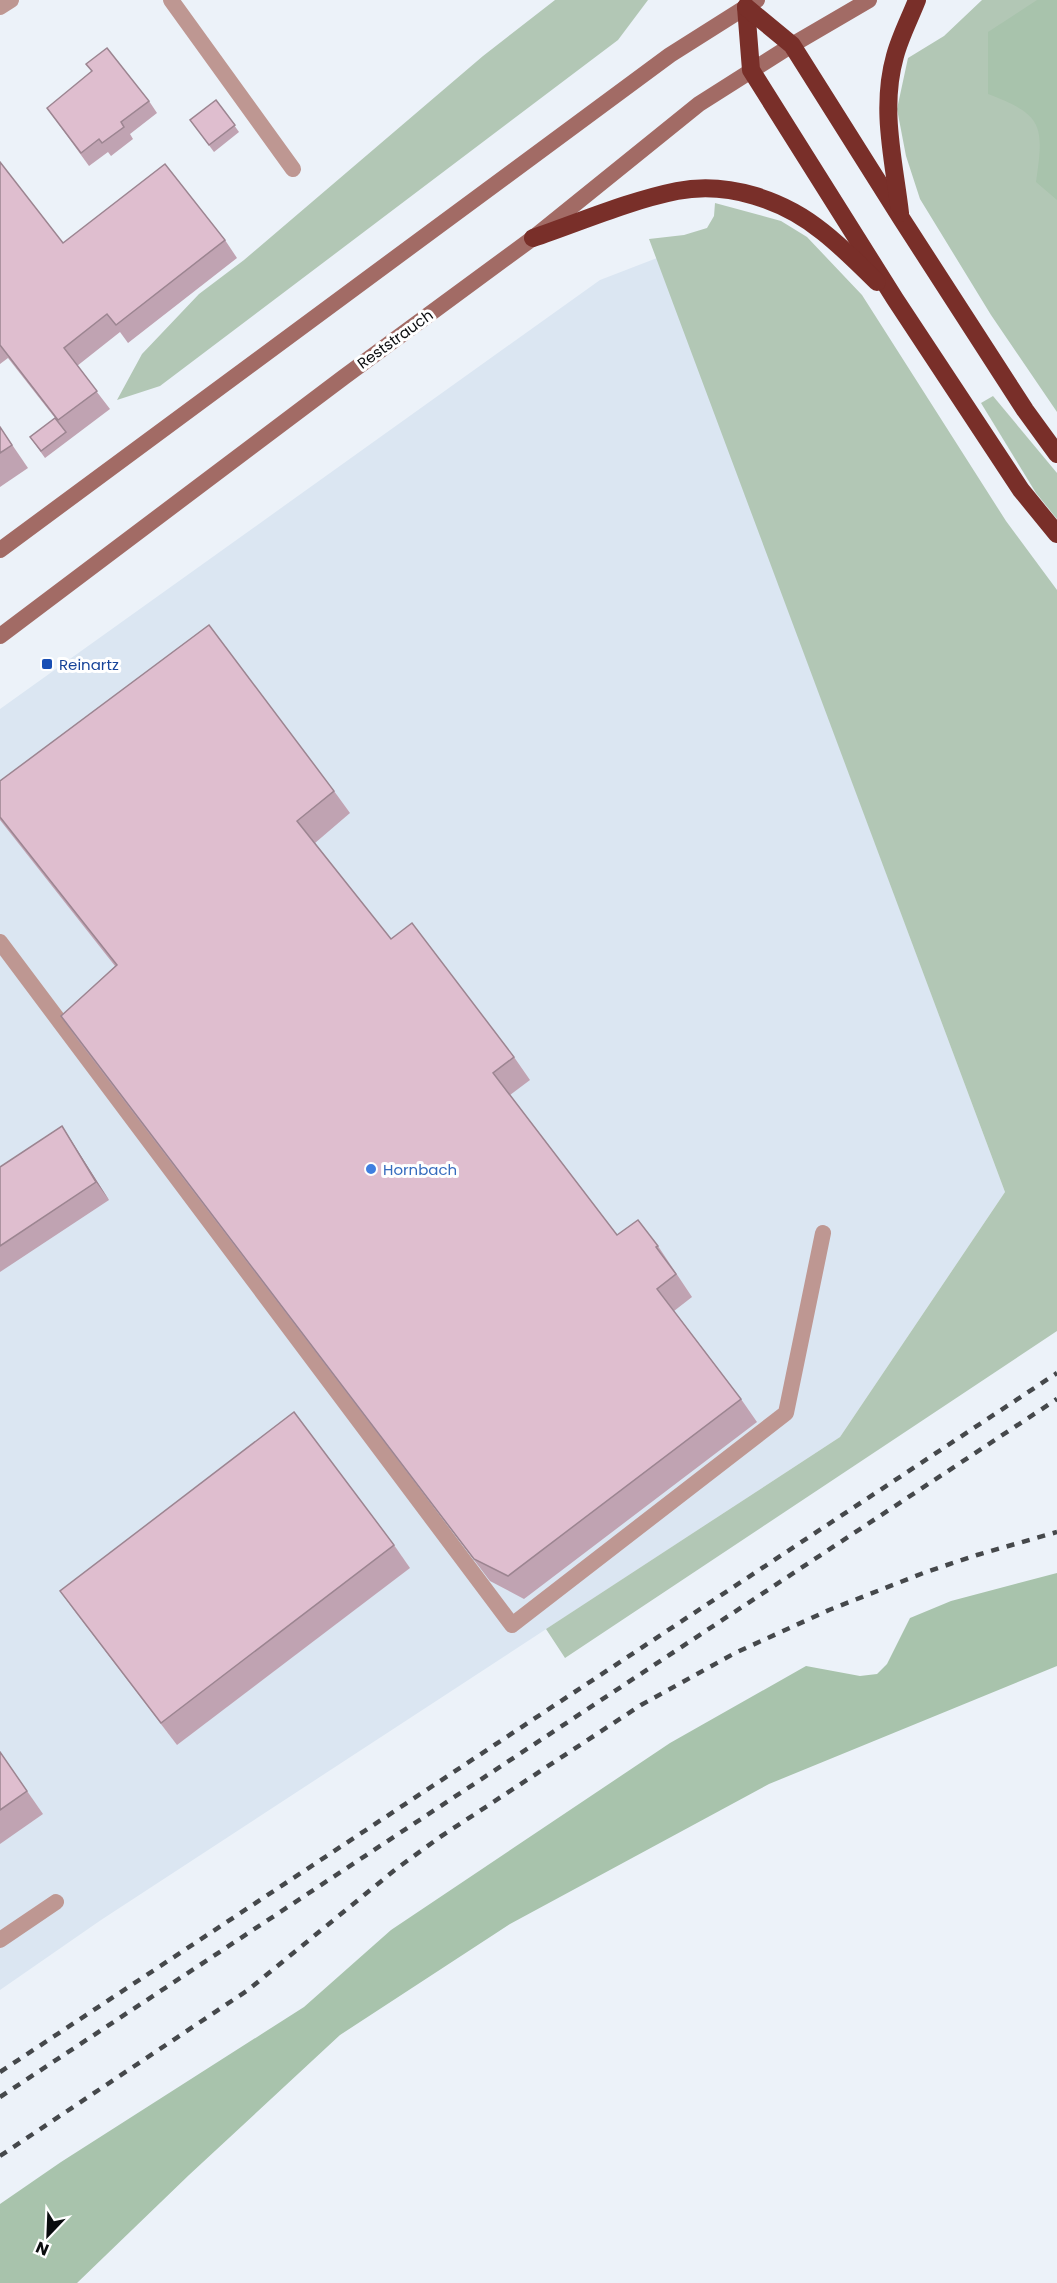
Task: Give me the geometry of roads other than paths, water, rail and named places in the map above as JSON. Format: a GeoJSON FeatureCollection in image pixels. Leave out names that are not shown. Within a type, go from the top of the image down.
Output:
{"type":"FeatureCollection","features":[{"type":"Feature","properties":{"kind":"highway"},"geometry":{"type":"LineString","coordinates":[[901,218],[888,137],[888,99],[895,56],[917,0]]}},
{"type":"Feature","properties":{"kind":"highway"},"geometry":{"type":"LineString","coordinates":[[751,3],[792,45],[1025,410],[1057,454]]}},
{"type":"Feature","properties":{"kind":"highway"},"geometry":{"type":"LineString","coordinates":[[751,3],[752,70],[895,299],[1021,490],[1057,534]]}},
{"type":"Feature","properties":{"kind":"highway"},"geometry":{"type":"LineString","coordinates":[[532,238],[678,190],[705,189],[741,192],[771,201],[799,215],[823,232],[895,299]]}},
{"type":"Feature","properties":{"kind":"main road","name":"Reststrauch"},"geometry":{"type":"LineString","coordinates":[[0,636],[532,238],[699,104],[869,0]]}},
{"type":"Feature","properties":{"kind":"main road"},"geometry":{"type":"LineString","coordinates":[[0,550],[670,55],[751,3]]}},
{"type":"Feature","properties":{"kind":"lane"},"geometry":{"type":"LineString","coordinates":[[0,7],[11,0]]}},
{"type":"Feature","properties":{"kind":"lane"},"geometry":{"type":"LineString","coordinates":[[171,0],[293,169]]}},
{"type":"Feature","properties":{"kind":"lane"},"geometry":{"type":"LineString","coordinates":[[0,942],[512,1625],[786,1413],[823,1233]]}},
{"type":"Feature","properties":{"kind":"lane"},"geometry":{"type":"LineString","coordinates":[[0,1940],[56,1902]]}},
{"type":"Feature","properties":{"kind":"railway"},"geometry":{"type":"LineString","coordinates":[[0,2072],[1057,1373]]}},
{"type":"Feature","properties":{"kind":"railway"},"geometry":{"type":"LineString","coordinates":[[0,2097],[1057,1399]]}},
{"type":"Feature","properties":{"kind":"railway"},"geometry":{"type":"LineString","coordinates":[[0,2156],[248,1990],[396,1869],[440,1837],[641,1705],[735,1653],[829,1610],[926,1572],[1057,1532]]}},
{"type":"Feature","properties":{"kind":"place","name":"Reinartz"},"geometry":{"type":"Point","coordinates":[47,664]}},
{"type":"Feature","properties":{"kind":"place","name":"Hornbach"},"geometry":{"type":"Point","coordinates":[371,1169]}}]}
